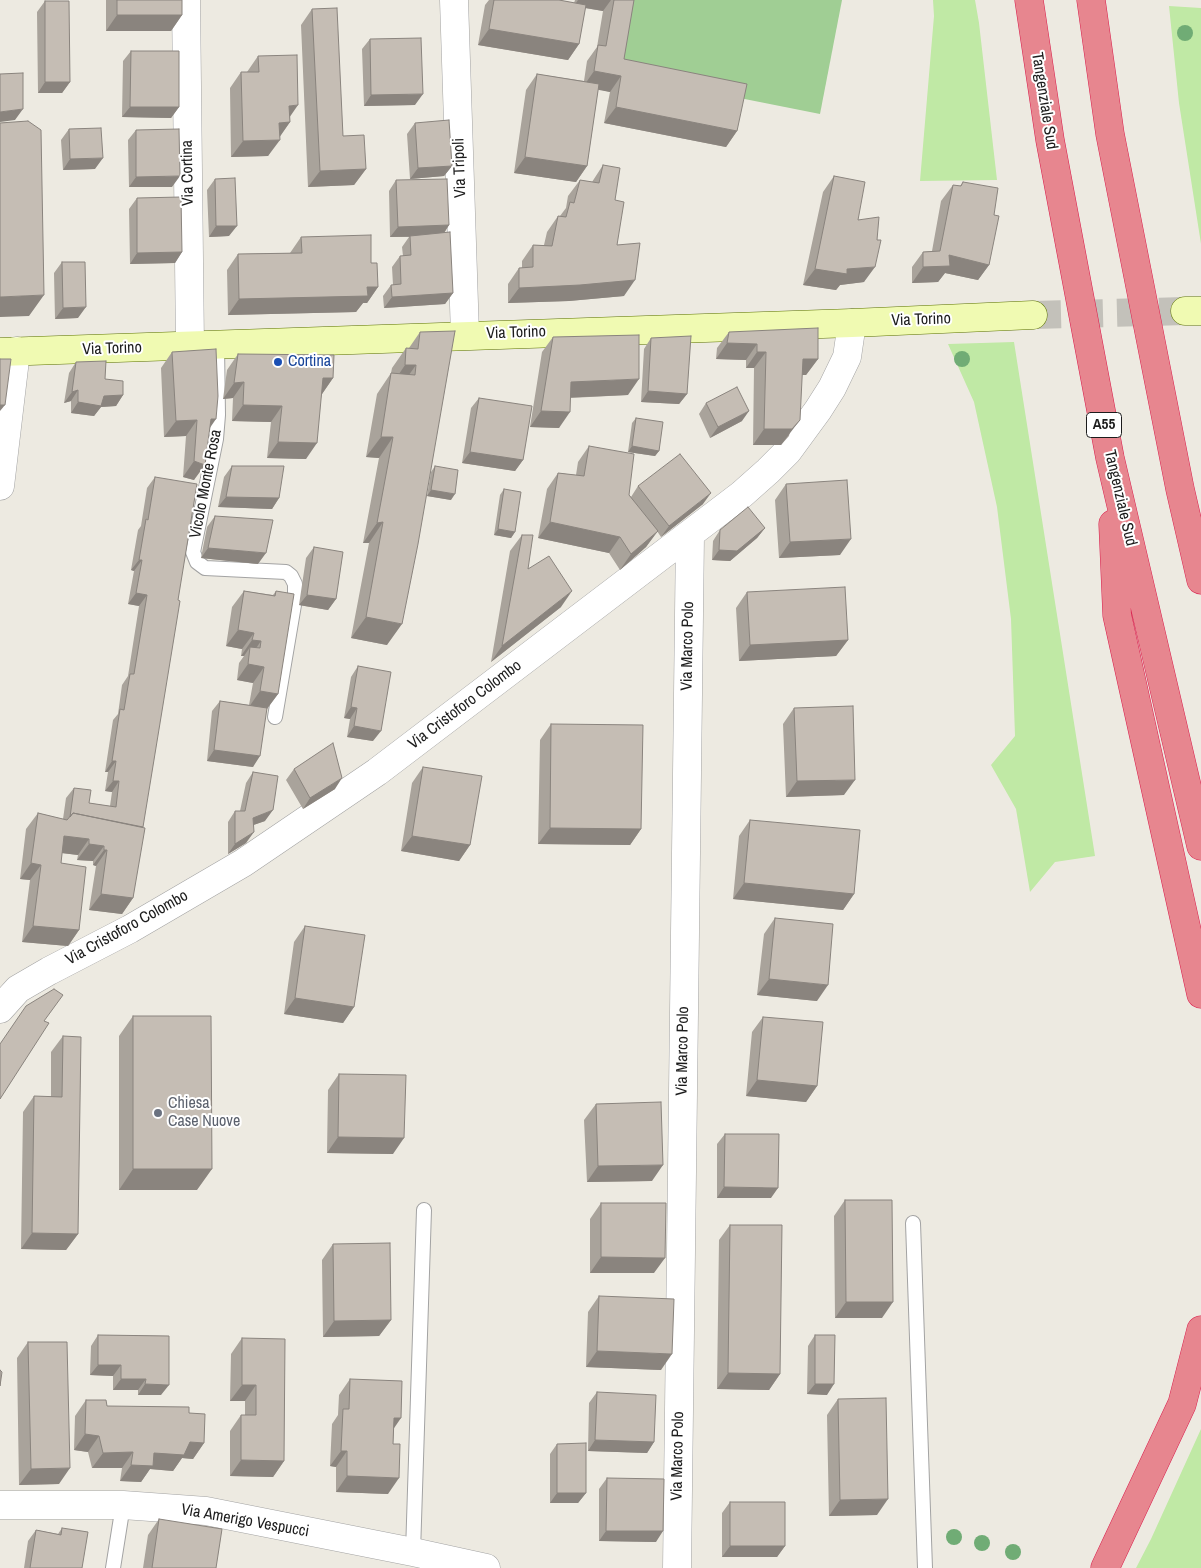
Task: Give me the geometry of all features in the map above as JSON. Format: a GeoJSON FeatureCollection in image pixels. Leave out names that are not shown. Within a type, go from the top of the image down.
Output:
{"type":"FeatureCollection","features":[{"type":"Feature","properties":{"kind":"highway","name":"Tangenziale Sud"},"geometry":{"type":"LineString","coordinates":[[1029,0],[1050,140],[1110,458],[1201,846]]}},
{"type":"Feature","properties":{"kind":"highway"},"geometry":{"type":"LineString","coordinates":[[1090,0],[1110,134],[1180,489],[1201,580]]}},
{"type":"Feature","properties":{"kind":"highway"},"geometry":{"type":"LineString","coordinates":[[1110,458],[1117,615],[1201,994]]}},
{"type":"Feature","properties":{"kind":"highway"},"geometry":{"type":"LineString","coordinates":[[1105,1568],[1182,1404],[1201,1330]]}},
{"type":"Feature","properties":{"kind":"street","name":"Via Cortina"},"geometry":{"type":"LineString","coordinates":[[186,0],[190,346]]}},
{"type":"Feature","properties":{"kind":"street","name":"Via Tripoli"},"geometry":{"type":"LineString","coordinates":[[454,0],[465,335]]}},
{"type":"Feature","properties":{"kind":"street","name":"Via Torino"},"geometry":{"type":"LineString","coordinates":[[8,352],[1033,315]]}},
{"type":"Feature","properties":{"kind":"street","name":"Via Cristoforo Colombo"},"geometry":{"type":"LineString","coordinates":[[0,1009],[18,989],[130,929],[243,863],[377,772],[741,495],[788,451],[818,410],[836,380],[847,356],[852,323]]}},
{"type":"Feature","properties":{"kind":"street"},"geometry":{"type":"LineString","coordinates":[[0,486],[8,352]]}},
{"type":"Feature","properties":{"kind":"street","name":"Via Marco Polo"},"geometry":{"type":"LineString","coordinates":[[677,1568],[690,535]]}},
{"type":"Feature","properties":{"kind":"street","name":"Via Amerigo Vespucci"},"geometry":{"type":"LineString","coordinates":[[0,1505],[123,1505],[206,1511],[486,1568]]}},
{"type":"Feature","properties":{"kind":"lane","name":"Vicolo Monte Rosa"},"geometry":{"type":"LineString","coordinates":[[217,345],[218,415],[216,439],[193,552],[197,562],[205,568],[286,572],[291,576],[295,584],[295,599],[275,717]]}},
{"type":"Feature","properties":{"kind":"lane"},"geometry":{"type":"LineString","coordinates":[[413,1552],[424,1210]]}},
{"type":"Feature","properties":{"kind":"lane"},"geometry":{"type":"LineString","coordinates":[[913,1223],[924,1568]]}},
{"type":"Feature","properties":{"kind":"lane"},"geometry":{"type":"LineString","coordinates":[[113,1568],[123,1505]]}},
{"type":"Feature","properties":{"kind":"green space"},"geometry":{"type":"Polygon","coordinates":[[[632,0],[842,0],[820,114],[619,74],[632,0]]]}},
{"type":"Feature","properties":{"kind":"green space"},"geometry":{"type":"Polygon","coordinates":[[[933,0],[975,0],[997,180],[920,181],[934,16],[933,0]]]}},
{"type":"Feature","properties":{"kind":"green space"},"geometry":{"type":"Polygon","coordinates":[[[1169,6],[1201,8],[1201,244],[1179,103],[1169,6]]]}},
{"type":"Feature","properties":{"kind":"green space"},"geometry":{"type":"Polygon","coordinates":[[[1014,342],[1095,856],[1055,862],[1030,892],[1016,809],[991,765],[1015,736],[1011,619],[997,507],[974,402],[948,344],[1014,342]]]}},
{"type":"Feature","properties":{"kind":"green space"},"geometry":{"type":"Polygon","coordinates":[[[1201,1429],[1201,1568],[1136,1568],[1151,1539],[1201,1429]]]}},
{"type":"Feature","properties":{"kind":"building"},"geometry":{"type":"Polygon","coordinates":[[[117,0],[182,0],[182,15],[117,15],[117,0]]]}},
{"type":"Feature","properties":{"kind":"building"},"geometry":{"type":"Polygon","coordinates":[[[494,0],[559,0],[586,5],[579,44],[489,29],[494,0]]]}},
{"type":"Feature","properties":{"kind":"building"},"geometry":{"type":"Polygon","coordinates":[[[614,0],[634,0],[624,59],[747,84],[737,131],[616,107],[621,76],[594,71],[598,45],[606,46],[614,0]]]}},
{"type":"Feature","properties":{"kind":"building"},"geometry":{"type":"Polygon","coordinates":[[[45,1],[69,1],[70,82],[45,82],[45,1]]]}},
{"type":"Feature","properties":{"kind":"building"},"geometry":{"type":"Polygon","coordinates":[[[337,8],[343,136],[364,135],[366,169],[320,171],[312,9],[337,8]]]}},
{"type":"Feature","properties":{"kind":"building"},"geometry":{"type":"Polygon","coordinates":[[[421,38],[423,94],[371,95],[370,39],[421,38]]]}},
{"type":"Feature","properties":{"kind":"building"},"geometry":{"type":"Polygon","coordinates":[[[131,51],[179,51],[179,107],[130,107],[131,51]]]}},
{"type":"Feature","properties":{"kind":"building"},"geometry":{"type":"Polygon","coordinates":[[[297,55],[298,105],[289,106],[290,122],[279,123],[280,140],[243,141],[241,72],[259,72],[258,56],[297,55]]]}},
{"type":"Feature","properties":{"kind":"building"},"geometry":{"type":"Polygon","coordinates":[[[23,73],[23,109],[0,112],[0,74],[23,73]]]}},
{"type":"Feature","properties":{"kind":"building"},"geometry":{"type":"Polygon","coordinates":[[[537,74],[599,84],[587,166],[525,157],[537,74]]]}},
{"type":"Feature","properties":{"kind":"building"},"geometry":{"type":"Polygon","coordinates":[[[449,120],[452,166],[418,168],[415,123],[449,120]]]}},
{"type":"Feature","properties":{"kind":"building"},"geometry":{"type":"Polygon","coordinates":[[[28,121],[41,130],[44,295],[0,297],[0,123],[28,121]]]}},
{"type":"Feature","properties":{"kind":"building"},"geometry":{"type":"Polygon","coordinates":[[[101,128],[103,158],[70,159],[69,129],[101,128]]]}},
{"type":"Feature","properties":{"kind":"building"},"geometry":{"type":"Polygon","coordinates":[[[179,129],[180,176],[136,177],[136,130],[179,129]]]}},
{"type":"Feature","properties":{"kind":"building"},"geometry":{"type":"Polygon","coordinates":[[[603,165],[620,168],[615,200],[624,202],[617,245],[640,243],[635,280],[519,288],[519,268],[533,267],[533,245],[552,246],[558,216],[566,217],[570,202],[574,203],[580,180],[599,183],[603,165]]]}},
{"type":"Feature","properties":{"kind":"building"},"geometry":{"type":"Polygon","coordinates":[[[834,176],[865,182],[858,220],[879,217],[877,240],[881,240],[875,267],[847,269],[847,274],[815,269],[834,176]]]}},
{"type":"Feature","properties":{"kind":"building"},"geometry":{"type":"Polygon","coordinates":[[[235,178],[237,226],[216,226],[215,179],[235,178]]]}},
{"type":"Feature","properties":{"kind":"building"},"geometry":{"type":"Polygon","coordinates":[[[447,179],[449,225],[398,227],[396,180],[447,179]]]}},
{"type":"Feature","properties":{"kind":"building"},"geometry":{"type":"Polygon","coordinates":[[[963,182],[998,188],[994,215],[999,216],[989,265],[949,255],[950,266],[923,267],[923,252],[940,251],[953,185],[961,186],[963,182]]]}},
{"type":"Feature","properties":{"kind":"building"},"geometry":{"type":"Polygon","coordinates":[[[181,197],[182,252],[137,253],[137,198],[181,197]]]}},
{"type":"Feature","properties":{"kind":"building"},"geometry":{"type":"Polygon","coordinates":[[[450,232],[453,293],[392,297],[391,285],[401,284],[400,256],[411,255],[410,236],[450,232]]]}},
{"type":"Feature","properties":{"kind":"building"},"geometry":{"type":"Polygon","coordinates":[[[371,235],[371,263],[377,263],[378,287],[367,287],[368,296],[239,299],[238,254],[302,253],[301,237],[371,235]]]}},
{"type":"Feature","properties":{"kind":"building"},"geometry":{"type":"Polygon","coordinates":[[[62,262],[85,262],[86,307],[63,308],[62,262]]]}},
{"type":"Feature","properties":{"kind":"building"},"geometry":{"type":"Polygon","coordinates":[[[818,328],[818,359],[803,359],[800,420],[792,429],[764,429],[766,352],[757,352],[757,344],[727,343],[729,332],[818,328]]]}},
{"type":"Feature","properties":{"kind":"building"},"geometry":{"type":"Polygon","coordinates":[[[455,331],[418,544],[402,624],[366,617],[383,522],[377,523],[393,437],[381,437],[391,373],[415,375],[416,365],[405,365],[406,348],[418,349],[420,332],[455,331]]]}},
{"type":"Feature","properties":{"kind":"building"},"geometry":{"type":"Polygon","coordinates":[[[639,335],[639,379],[571,382],[570,412],[541,411],[553,337],[639,335]]]}},
{"type":"Feature","properties":{"kind":"building"},"geometry":{"type":"Polygon","coordinates":[[[691,336],[687,394],[648,391],[651,338],[691,336]]]}},
{"type":"Feature","properties":{"kind":"building"},"geometry":{"type":"Polygon","coordinates":[[[216,349],[218,396],[216,419],[211,419],[205,465],[194,461],[197,420],[176,421],[172,352],[216,349]]]}},
{"type":"Feature","properties":{"kind":"building"},"geometry":{"type":"Polygon","coordinates":[[[238,354],[334,355],[333,378],[323,378],[317,443],[278,442],[282,406],[243,405],[244,382],[234,383],[238,354]]]}},
{"type":"Feature","properties":{"kind":"building"},"geometry":{"type":"Polygon","coordinates":[[[0,359],[11,359],[5,405],[0,405],[0,359]]]}},
{"type":"Feature","properties":{"kind":"building"},"geometry":{"type":"Polygon","coordinates":[[[106,361],[105,379],[123,381],[123,395],[104,396],[101,406],[78,402],[78,390],[72,392],[76,362],[106,361]]]}},
{"type":"Feature","properties":{"kind":"building"},"geometry":{"type":"Polygon","coordinates":[[[737,387],[749,411],[718,427],[706,403],[737,387]]]}},
{"type":"Feature","properties":{"kind":"building"},"geometry":{"type":"Polygon","coordinates":[[[479,398],[532,406],[523,460],[470,452],[479,398]]]}},
{"type":"Feature","properties":{"kind":"building"},"geometry":{"type":"Polygon","coordinates":[[[636,418],[663,422],[659,451],[632,446],[636,418]]]}},
{"type":"Feature","properties":{"kind":"building"},"geometry":{"type":"Polygon","coordinates":[[[589,446],[634,454],[629,495],[658,531],[631,554],[620,537],[550,522],[558,473],[584,476],[589,446]]]}},
{"type":"Feature","properties":{"kind":"building"},"geometry":{"type":"Polygon","coordinates":[[[680,454],[711,493],[669,526],[638,486],[680,454]]]}},
{"type":"Feature","properties":{"kind":"building"},"geometry":{"type":"Polygon","coordinates":[[[232,466],[284,466],[279,498],[226,497],[232,466]]]}},
{"type":"Feature","properties":{"kind":"building"},"geometry":{"type":"Polygon","coordinates":[[[435,466],[458,470],[455,494],[431,490],[435,466]]]}},
{"type":"Feature","properties":{"kind":"building"},"geometry":{"type":"Polygon","coordinates":[[[155,477],[197,484],[143,827],[73,813],[70,817],[74,788],[91,790],[89,803],[116,807],[119,781],[113,781],[116,761],[112,761],[120,709],[124,710],[130,674],[134,674],[147,595],[136,593],[142,560],[139,560],[155,477]]]}},
{"type":"Feature","properties":{"kind":"building"},"geometry":{"type":"Polygon","coordinates":[[[847,480],[851,539],[790,542],[786,484],[847,480]]]}},
{"type":"Feature","properties":{"kind":"building"},"geometry":{"type":"Polygon","coordinates":[[[504,489],[521,492],[515,532],[498,529],[504,489]]]}},
{"type":"Feature","properties":{"kind":"building"},"geometry":{"type":"Polygon","coordinates":[[[748,507],[765,528],[737,551],[719,550],[720,530],[748,507]]]}},
{"type":"Feature","properties":{"kind":"building"},"geometry":{"type":"Polygon","coordinates":[[[215,516],[273,520],[266,553],[208,548],[215,516]]]}},
{"type":"Feature","properties":{"kind":"building"},"geometry":{"type":"Polygon","coordinates":[[[522,535],[533,535],[528,569],[549,556],[572,591],[502,646],[522,535]]]}},
{"type":"Feature","properties":{"kind":"building"},"geometry":{"type":"Polygon","coordinates":[[[314,547],[343,552],[336,599],[307,595],[314,547]]]}},
{"type":"Feature","properties":{"kind":"building"},"geometry":{"type":"Polygon","coordinates":[[[845,587],[848,640],[750,645],[747,592],[845,587]]]}},
{"type":"Feature","properties":{"kind":"building"},"geometry":{"type":"Polygon","coordinates":[[[244,591],[275,596],[276,591],[294,594],[278,694],[260,691],[264,667],[248,664],[250,647],[260,648],[261,641],[252,640],[254,633],[238,630],[244,591]]]}},
{"type":"Feature","properties":{"kind":"building"},"geometry":{"type":"Polygon","coordinates":[[[358,666],[391,672],[381,731],[354,726],[357,708],[351,707],[358,666]]]}},
{"type":"Feature","properties":{"kind":"building"},"geometry":{"type":"Polygon","coordinates":[[[220,701],[267,708],[260,756],[214,750],[220,701]]]}},
{"type":"Feature","properties":{"kind":"building"},"geometry":{"type":"Polygon","coordinates":[[[853,706],[855,780],[797,781],[794,708],[853,706]]]}},
{"type":"Feature","properties":{"kind":"building"},"geometry":{"type":"Polygon","coordinates":[[[551,724],[643,725],[641,829],[550,828],[551,724]]]}},
{"type":"Feature","properties":{"kind":"building"},"geometry":{"type":"Polygon","coordinates":[[[333,743],[342,778],[310,798],[294,769],[333,743]]]}},
{"type":"Feature","properties":{"kind":"building"},"geometry":{"type":"Polygon","coordinates":[[[423,767],[482,776],[470,845],[412,836],[423,767]]]}},
{"type":"Feature","properties":{"kind":"building"},"geometry":{"type":"Polygon","coordinates":[[[253,772],[278,776],[273,810],[253,818],[254,832],[235,844],[235,811],[245,811],[253,772]]]}},
{"type":"Feature","properties":{"kind":"building"},"geometry":{"type":"Polygon","coordinates":[[[38,813],[67,820],[73,813],[145,828],[133,898],[101,894],[107,850],[104,850],[104,846],[89,844],[89,839],[64,836],[61,863],[86,867],[79,930],[33,926],[41,865],[31,863],[38,813]]]}},
{"type":"Feature","properties":{"kind":"building"},"geometry":{"type":"Polygon","coordinates":[[[750,820],[860,830],[854,894],[744,883],[750,820]]]}},
{"type":"Feature","properties":{"kind":"building"},"geometry":{"type":"Polygon","coordinates":[[[775,918],[833,924],[828,985],[769,979],[775,918]]]}},
{"type":"Feature","properties":{"kind":"building"},"geometry":{"type":"Polygon","coordinates":[[[305,926],[365,935],[354,1007],[295,998],[305,926]]]}},
{"type":"Feature","properties":{"kind":"building"},"geometry":{"type":"Polygon","coordinates":[[[54,989],[63,995],[44,1021],[49,1023],[0,1099],[0,1044],[26,1006],[54,989]]]}},
{"type":"Feature","properties":{"kind":"building","name":"Chiesa Case Nuove"},"geometry":{"type":"Polygon","coordinates":[[[133,1016],[211,1016],[212,1169],[133,1169],[133,1016]]]}},
{"type":"Feature","properties":{"kind":"building"},"geometry":{"type":"Polygon","coordinates":[[[763,1017],[823,1022],[817,1086],[757,1080],[763,1017]]]}},
{"type":"Feature","properties":{"kind":"building"},"geometry":{"type":"Polygon","coordinates":[[[63,1036],[81,1037],[78,1234],[32,1233],[34,1096],[62,1097],[63,1036]]]}},
{"type":"Feature","properties":{"kind":"building"},"geometry":{"type":"Polygon","coordinates":[[[339,1074],[406,1075],[404,1138],[338,1137],[339,1074]]]}},
{"type":"Feature","properties":{"kind":"building"},"geometry":{"type":"Polygon","coordinates":[[[661,1102],[663,1165],[598,1166],[596,1104],[661,1102]]]}},
{"type":"Feature","properties":{"kind":"building"},"geometry":{"type":"Polygon","coordinates":[[[725,1134],[779,1134],[778,1188],[724,1187],[725,1134]]]}},
{"type":"Feature","properties":{"kind":"building"},"geometry":{"type":"Polygon","coordinates":[[[845,1200],[892,1200],[893,1302],[846,1302],[845,1200]]]}},
{"type":"Feature","properties":{"kind":"building"},"geometry":{"type":"Polygon","coordinates":[[[601,1203],[666,1203],[665,1258],[601,1257],[601,1203]]]}},
{"type":"Feature","properties":{"kind":"building"},"geometry":{"type":"Polygon","coordinates":[[[730,1225],[782,1225],[780,1374],[728,1373],[730,1225]]]}},
{"type":"Feature","properties":{"kind":"building"},"geometry":{"type":"Polygon","coordinates":[[[390,1243],[391,1320],[334,1321],[333,1244],[390,1243]]]}},
{"type":"Feature","properties":{"kind":"building"},"geometry":{"type":"Polygon","coordinates":[[[599,1296],[674,1299],[672,1354],[597,1351],[599,1296]]]}},
{"type":"Feature","properties":{"kind":"building"},"geometry":{"type":"Polygon","coordinates":[[[98,1335],[169,1336],[169,1385],[145,1384],[146,1379],[121,1379],[121,1365],[98,1365],[98,1335]]]}},
{"type":"Feature","properties":{"kind":"building"},"geometry":{"type":"Polygon","coordinates":[[[815,1335],[835,1335],[834,1384],[815,1384],[815,1335]]]}},
{"type":"Feature","properties":{"kind":"building"},"geometry":{"type":"Polygon","coordinates":[[[242,1338],[285,1339],[284,1461],[241,1460],[241,1415],[256,1415],[256,1385],[242,1385],[242,1338]]]}},
{"type":"Feature","properties":{"kind":"building"},"geometry":{"type":"Polygon","coordinates":[[[28,1342],[67,1342],[70,1468],[31,1469],[28,1342]]]}},
{"type":"Feature","properties":{"kind":"building"},"geometry":{"type":"Polygon","coordinates":[[[0,1370],[2,1372],[0,1386],[0,1370]]]}},
{"type":"Feature","properties":{"kind":"building"},"geometry":{"type":"Polygon","coordinates":[[[350,1379],[402,1381],[401,1418],[394,1418],[393,1444],[400,1444],[399,1478],[347,1476],[347,1451],[341,1451],[343,1409],[349,1409],[350,1379]]]}},
{"type":"Feature","properties":{"kind":"building"},"geometry":{"type":"Polygon","coordinates":[[[597,1392],[656,1395],[654,1442],[595,1440],[597,1392]]]}},
{"type":"Feature","properties":{"kind":"building"},"geometry":{"type":"Polygon","coordinates":[[[886,1398],[888,1499],[840,1500],[838,1399],[886,1398]]]}},
{"type":"Feature","properties":{"kind":"building"},"geometry":{"type":"Polygon","coordinates":[[[86,1400],[106,1400],[107,1406],[189,1407],[189,1413],[205,1414],[204,1443],[190,1442],[184,1455],[154,1453],[153,1466],[131,1465],[133,1452],[103,1453],[99,1436],[85,1434],[86,1400]]]}},
{"type":"Feature","properties":{"kind":"building"},"geometry":{"type":"Polygon","coordinates":[[[586,1443],[586,1493],[557,1493],[557,1444],[586,1443]]]}},
{"type":"Feature","properties":{"kind":"building"},"geometry":{"type":"Polygon","coordinates":[[[607,1478],[664,1479],[663,1531],[606,1531],[607,1478]]]}},
{"type":"Feature","properties":{"kind":"building"},"geometry":{"type":"Polygon","coordinates":[[[730,1502],[785,1502],[785,1546],[730,1546],[730,1502]]]}},
{"type":"Feature","properties":{"kind":"building"},"geometry":{"type":"Polygon","coordinates":[[[159,1519],[222,1529],[216,1568],[152,1568],[159,1519]]]}},
{"type":"Feature","properties":{"kind":"building"},"geometry":{"type":"Polygon","coordinates":[[[62,1528],[88,1532],[82,1568],[30,1568],[36,1530],[61,1535],[62,1528]]]}},
{"type":"Feature","properties":{"kind":"tunnel"},"geometry":{"type":"LineString","coordinates":[[1033,315],[1185,311]]}},
{"type":"Feature","properties":{"kind":"place","name":"Cortina"},"geometry":{"type":"Point","coordinates":[278,362]}},
{"type":"Feature","properties":{"kind":"place","name":"Chiesa Case Nuove"},"geometry":{"type":"Point","coordinates":[158,1113]}}]}
